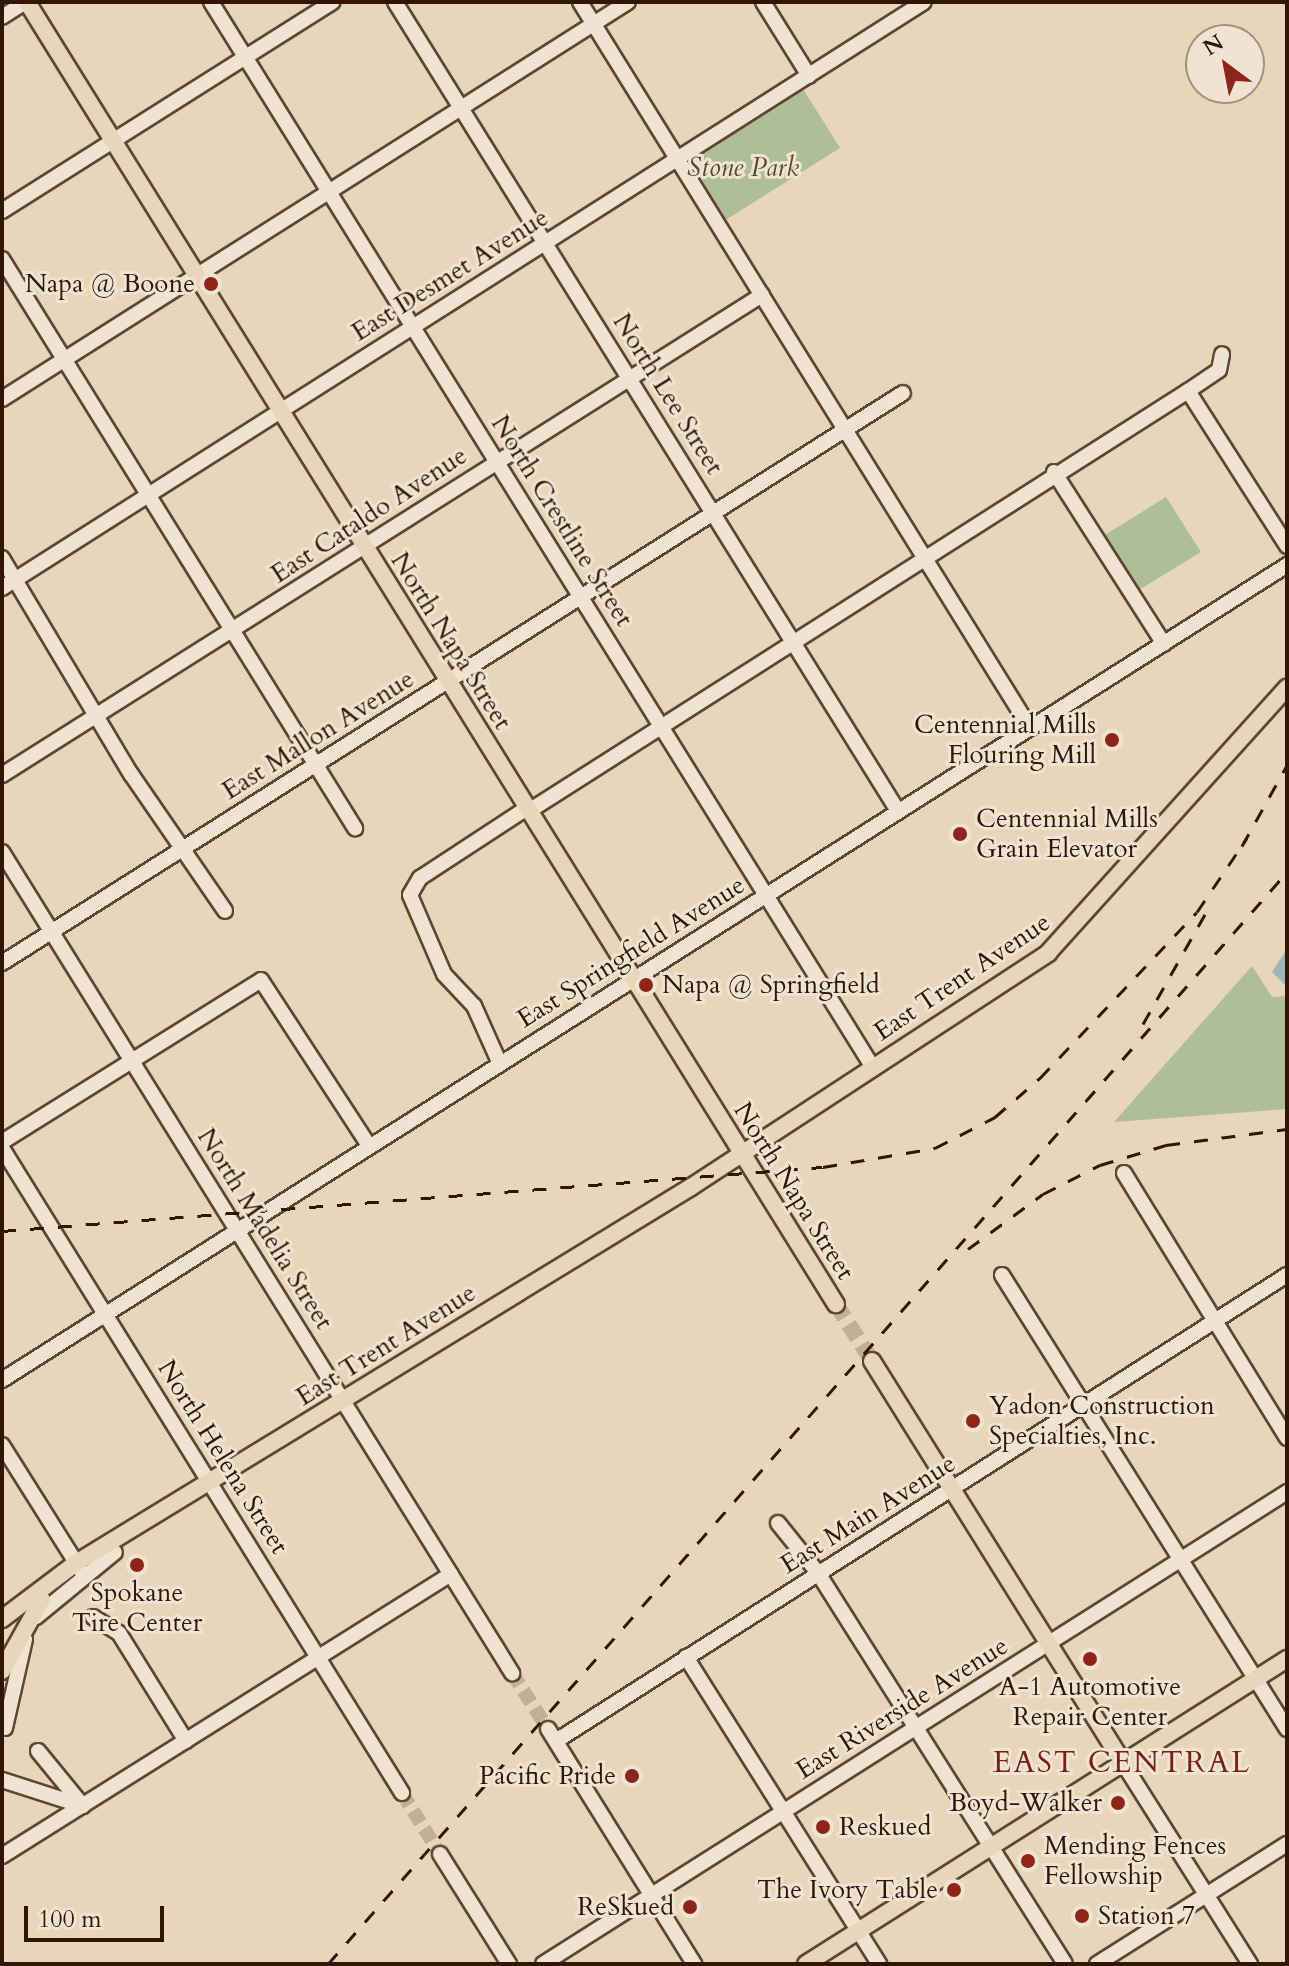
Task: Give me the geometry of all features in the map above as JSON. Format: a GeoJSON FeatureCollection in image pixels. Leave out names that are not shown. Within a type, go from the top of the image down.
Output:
{"type":"FeatureCollection","features":[{"type":"Feature","properties":{"kind":"main road","name":"North Napa Street"},"geometry":{"type":"LineString","coordinates":[[26,2],[634,979],[733,1155],[836,1304]]}},
{"type":"Feature","properties":{"kind":"main road","name":"East Trent Avenue"},"geometry":{"type":"LineString","coordinates":[[2,1619],[872,1066],[1064,938],[1287,688]]}},
{"type":"Feature","properties":{"kind":"main road"},"geometry":{"type":"LineString","coordinates":[[872,1361],[1123,1763]]}},
{"type":"Feature","properties":{"kind":"main road","name":"East Trent Avenue"},"geometry":{"type":"LineString","coordinates":[[7,1662],[34,1607],[79,1568],[115,1552],[131,1536]]}},
{"type":"Feature","properties":{"kind":"main road"},"geometry":{"type":"LineString","coordinates":[[2,1629],[7,1662]]}},
{"type":"Feature","properties":{"kind":"main road"},"geometry":{"type":"LineString","coordinates":[[806,1964],[1287,1659]]}},
{"type":"Feature","properties":{"kind":"street"},"geometry":{"type":"LineString","coordinates":[[2,17],[26,2]]}},
{"type":"Feature","properties":{"kind":"street","name":"North Crestline Street"},"geometry":{"type":"LineString","coordinates":[[211,2],[872,1066]]}},
{"type":"Feature","properties":{"kind":"street"},"geometry":{"type":"LineString","coordinates":[[2,211],[332,2]]}},
{"type":"Feature","properties":{"kind":"street","name":"North Lee Street"},"geometry":{"type":"LineString","coordinates":[[395,2],[898,811]]}},
{"type":"Feature","properties":{"kind":"street"},"geometry":{"type":"LineString","coordinates":[[580,2],[1030,728]]}},
{"type":"Feature","properties":{"kind":"street"},"geometry":{"type":"LineString","coordinates":[[2,399],[628,2]]}},
{"type":"Feature","properties":{"kind":"street"},"geometry":{"type":"LineString","coordinates":[[763,2],[809,76]]}},
{"type":"Feature","properties":{"kind":"street","name":"East Desmet Avenue"},"geometry":{"type":"LineString","coordinates":[[2,588],[924,2]]}},
{"type":"Feature","properties":{"kind":"street"},"geometry":{"type":"LineString","coordinates":[[2,259],[355,828]]}},
{"type":"Feature","properties":{"kind":"street","name":"East Cataldo Avenue"},"geometry":{"type":"LineString","coordinates":[[2,775],[762,295]]}},
{"type":"Feature","properties":{"kind":"street"},"geometry":{"type":"LineString","coordinates":[[500,1064],[470,1000],[444,974],[410,895],[420,878],[923,554],[1188,391],[1219,370],[1222,354]]}},
{"type":"Feature","properties":{"kind":"street"},"geometry":{"type":"LineString","coordinates":[[1188,391],[1287,546]]}},
{"type":"Feature","properties":{"kind":"street","name":"East Mallon Avenue"},"geometry":{"type":"LineString","coordinates":[[2,963],[903,393]]}},
{"type":"Feature","properties":{"kind":"street"},"geometry":{"type":"LineString","coordinates":[[1054,472],[1164,644]]}},
{"type":"Feature","properties":{"kind":"street"},"geometry":{"type":"LineString","coordinates":[[2,558],[182,849],[225,911]]}},
{"type":"Feature","properties":{"kind":"street","name":"East Springfield Avenue"},"geometry":{"type":"LineString","coordinates":[[2,1380],[1287,565]]}},
{"type":"Feature","properties":{"kind":"street","name":"North Madelia Street"},"geometry":{"type":"LineString","coordinates":[[2,852],[512,1673]]}},
{"type":"Feature","properties":{"kind":"street"},"geometry":{"type":"LineString","coordinates":[[2,1142],[261,980],[370,1147]]}},
{"type":"Feature","properties":{"kind":"street","name":"North Helena Street"},"geometry":{"type":"LineString","coordinates":[[2,1148],[402,1793]]}},
{"type":"Feature","properties":{"kind":"street"},"geometry":{"type":"LineString","coordinates":[[1124,1173],[1287,1438]]}},
{"type":"Feature","properties":{"kind":"street"},"geometry":{"type":"LineString","coordinates":[[1002,1275],[1287,1729]]}},
{"type":"Feature","properties":{"kind":"street","name":"East Main Avenue"},"geometry":{"type":"LineString","coordinates":[[651,1896],[552,1735],[686,1657],[1287,1275]]}},
{"type":"Feature","properties":{"kind":"street"},"geometry":{"type":"LineString","coordinates":[[2,1445],[79,1568]]}},
{"type":"Feature","properties":{"kind":"street","name":"East Riverside Avenue"},"geometry":{"type":"LineString","coordinates":[[543,1964],[1287,1492]]}},
{"type":"Feature","properties":{"kind":"street"},"geometry":{"type":"LineString","coordinates":[[778,1523],[818,1573],[1065,1964]]}},
{"type":"Feature","properties":{"kind":"street"},"geometry":{"type":"LineString","coordinates":[[2,1743],[35,1619],[115,1552]]}},
{"type":"Feature","properties":{"kind":"street"},"geometry":{"type":"LineString","coordinates":[[2,1856],[451,1574]]}},
{"type":"Feature","properties":{"kind":"street"},"geometry":{"type":"LineString","coordinates":[[93,1617],[119,1633],[186,1741]]}},
{"type":"Feature","properties":{"kind":"street"},"geometry":{"type":"LineString","coordinates":[[686,1657],[879,1964]]}},
{"type":"Feature","properties":{"kind":"street"},"geometry":{"type":"LineString","coordinates":[[5,1728],[7,1662]]}},
{"type":"Feature","properties":{"kind":"street"},"geometry":{"type":"LineString","coordinates":[[38,1751],[83,1806]]}},
{"type":"Feature","properties":{"kind":"street"},"geometry":{"type":"LineString","coordinates":[[1123,1763],[1250,1964]]}},
{"type":"Feature","properties":{"kind":"street"},"geometry":{"type":"LineString","coordinates":[[2,1780],[83,1806]]}},
{"type":"Feature","properties":{"kind":"street"},"geometry":{"type":"LineString","coordinates":[[1097,1964],[1287,1844]]}},
{"type":"Feature","properties":{"kind":"street"},"geometry":{"type":"LineString","coordinates":[[440,1854],[509,1964]]}},
{"type":"Feature","properties":{"kind":"street"},"geometry":{"type":"LineString","coordinates":[[651,1896],[694,1964]]}},
{"type":"Feature","properties":{"kind":"green space","name":"Stone Park"},"geometry":{"type":"Polygon","coordinates":[[[803,89],[840,148],[724,221],[692,161],[803,89]]]}},
{"type":"Feature","properties":{"kind":"green space"},"geometry":{"type":"Polygon","coordinates":[[[1166,497],[1201,552],[1139,590],[1105,535],[1166,497]]]}},
{"type":"Feature","properties":{"kind":"green space"},"geometry":{"type":"Polygon","coordinates":[[[1252,966],[1272,997],[1287,996],[1287,1109],[1114,1122],[1252,966]]]}},
{"type":"Feature","properties":{"kind":"water"},"geometry":{"type":"Polygon","coordinates":[[[1287,949],[1287,984],[1284,984],[1272,972],[1287,949]]]}},
{"type":"Feature","properties":{"kind":"tunnel"},"geometry":{"type":"LineString","coordinates":[[836,1304],[872,1361]]}},
{"type":"Feature","properties":{"kind":"tunnel"},"geometry":{"type":"LineString","coordinates":[[512,1673],[548,1729]]}},
{"type":"Feature","properties":{"kind":"tunnel"},"geometry":{"type":"LineString","coordinates":[[402,1793],[440,1854]]}},
{"type":"Feature","properties":{"kind":"railway"},"geometry":{"type":"LineString","coordinates":[[1242,846],[1287,765]]}},
{"type":"Feature","properties":{"kind":"railway"},"geometry":{"type":"LineString","coordinates":[[2,1231],[823,1167],[935,1148],[995,1117],[1040,1078],[1197,912],[1247,838]]}},
{"type":"Feature","properties":{"kind":"railway"},"geometry":{"type":"LineString","coordinates":[[328,1964],[1287,872]]}},
{"type":"Feature","properties":{"kind":"railway"},"geometry":{"type":"LineString","coordinates":[[1143,1024],[1208,909]]}},
{"type":"Feature","properties":{"kind":"railway"},"geometry":{"type":"LineString","coordinates":[[968,1249],[1043,1194],[1100,1165],[1166,1145],[1287,1129]]}},
{"type":"Feature","properties":{"kind":"place","name":"Napa @ Boone"},"geometry":{"type":"Point","coordinates":[211,284]}},
{"type":"Feature","properties":{"kind":"place","name":"Centennial Mills Flouring Mill"},"geometry":{"type":"Point","coordinates":[1112,740]}},
{"type":"Feature","properties":{"kind":"place","name":"Centennial Mills Grain Elevator"},"geometry":{"type":"Point","coordinates":[960,834]}},
{"type":"Feature","properties":{"kind":"place","name":"Napa @ Springfield"},"geometry":{"type":"Point","coordinates":[646,985]}},
{"type":"Feature","properties":{"kind":"place","name":"Yadon Construction Specialties, Inc."},"geometry":{"type":"Point","coordinates":[973,1421]}},
{"type":"Feature","properties":{"kind":"place","name":"Spokane Tire Center"},"geometry":{"type":"Point","coordinates":[137,1565]}},
{"type":"Feature","properties":{"kind":"place","name":"A-1 Automotive Repair Center"},"geometry":{"type":"Point","coordinates":[1090,1659]}},
{"type":"Feature","properties":{"kind":"place","name":"Pacific Pride"},"geometry":{"type":"Point","coordinates":[632,1776]}},
{"type":"Feature","properties":{"kind":"place","name":"Boyd-Walker"},"geometry":{"type":"Point","coordinates":[1118,1803]}},
{"type":"Feature","properties":{"kind":"place","name":"Reskued"},"geometry":{"type":"Point","coordinates":[823,1827]}},
{"type":"Feature","properties":{"kind":"place","name":"Mending Fences Fellowship"},"geometry":{"type":"Point","coordinates":[1028,1861]}},
{"type":"Feature","properties":{"kind":"place","name":"The Ivory Table"},"geometry":{"type":"Point","coordinates":[954,1890]}},
{"type":"Feature","properties":{"kind":"place","name":"ReSkued"},"geometry":{"type":"Point","coordinates":[690,1907]}},
{"type":"Feature","properties":{"kind":"place","name":"Station 7"},"geometry":{"type":"Point","coordinates":[1082,1916]}},
{"type":"Feature","properties":{"kind":"district","name":"EAST CENTRAL"},"geometry":{"type":"Point","coordinates":[1122,1763]}}]}
